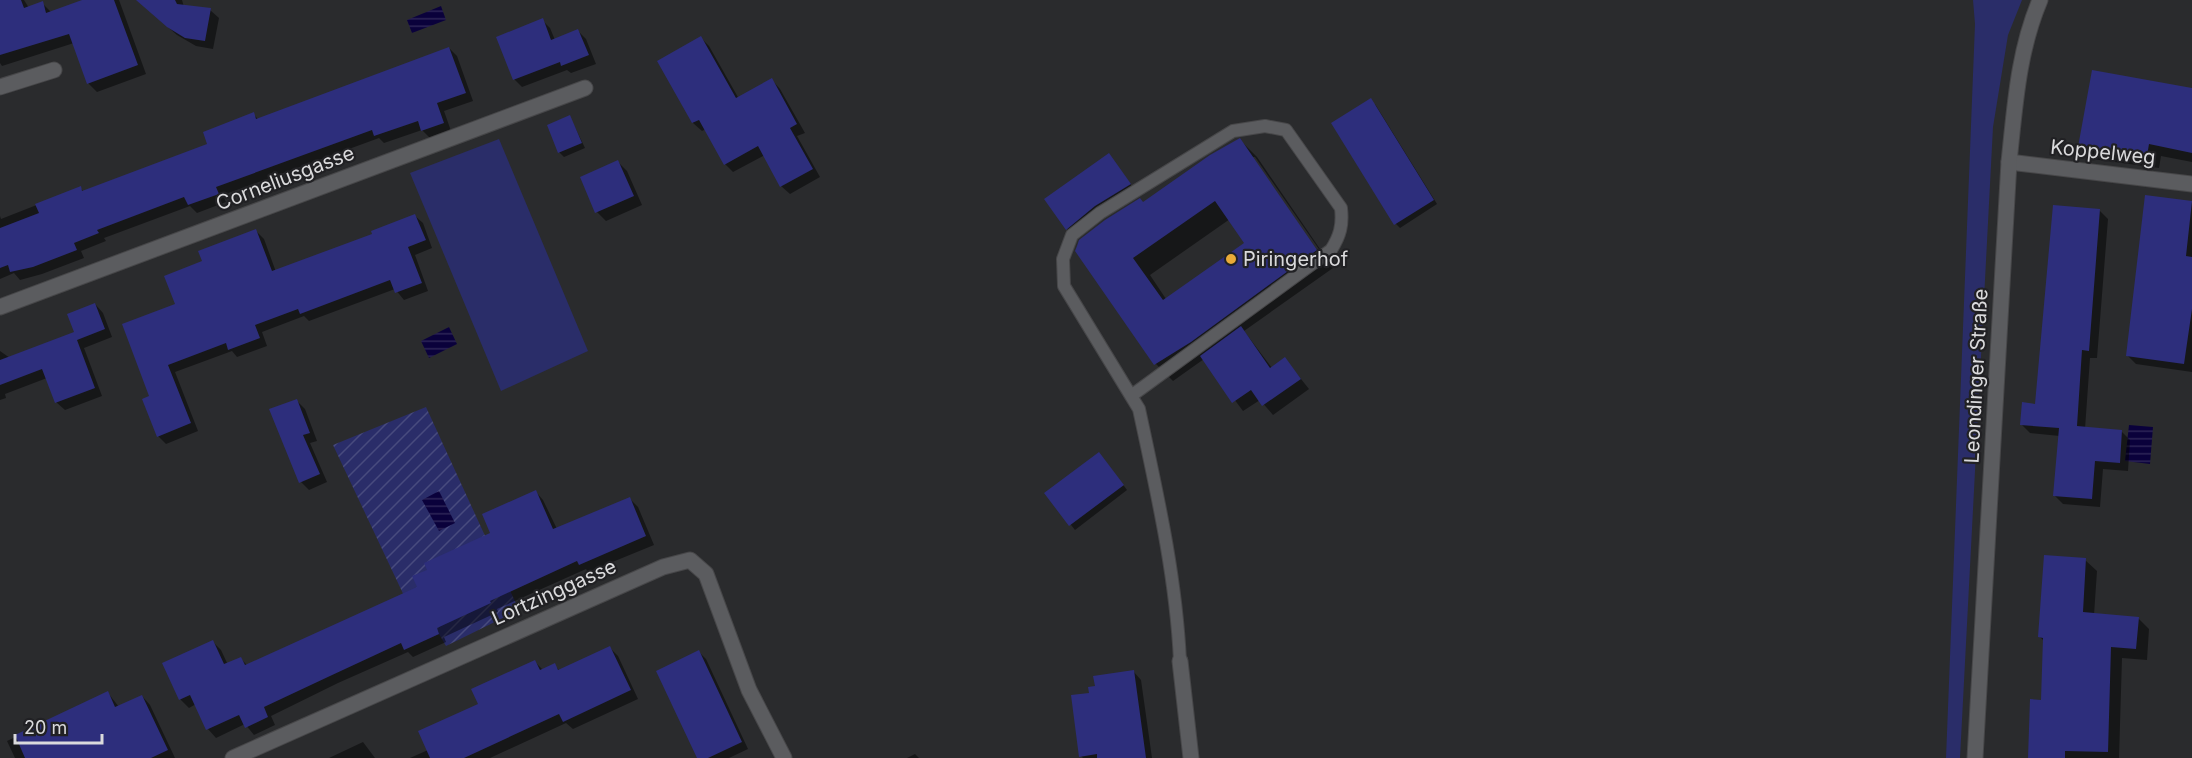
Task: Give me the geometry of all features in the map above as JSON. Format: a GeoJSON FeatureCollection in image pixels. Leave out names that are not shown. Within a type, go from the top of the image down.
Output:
{"type":"FeatureCollection","features":[{"type":"Feature","properties":{"kind":"street","name":"Leondinger Straße"},"geometry":{"type":"LineString","coordinates":[[1975,758],[2009,162],[2018,70],[2028,27],[2040,0]]}},
{"type":"Feature","properties":{"kind":"street"},"geometry":{"type":"LineString","coordinates":[[0,87],[54,70]]}},
{"type":"Feature","properties":{"kind":"street","name":"Corneliusgasse"},"geometry":{"type":"LineString","coordinates":[[0,308],[585,88]]}},
{"type":"Feature","properties":{"kind":"street","name":"Koppelweg"},"geometry":{"type":"LineString","coordinates":[[2009,162],[2192,184]]}},
{"type":"Feature","properties":{"kind":"street","name":"Lortzinggasse"},"geometry":{"type":"LineString","coordinates":[[233,758],[663,567],[690,560],[706,574],[749,690],[784,758]]}},
{"type":"Feature","properties":{"kind":"street"},"geometry":{"type":"LineString","coordinates":[[1180,661],[1191,758]]}},
{"type":"Feature","properties":{"kind":"lane"},"geometry":{"type":"LineString","coordinates":[[1131,396],[1332,250],[1339,238],[1342,222],[1341,208],[1286,130],[1265,126],[1233,131],[1100,213],[1072,235],[1063,259],[1064,286],[1139,410],[1167,536],[1178,622],[1180,661]]}},
{"type":"Feature","properties":{"kind":"shaded area"},"geometry":{"type":"Polygon","coordinates":[[[1973,0],[2022,0],[2008,35],[1993,127],[1960,758],[1946,758],[1975,24],[1973,0]]]}},
{"type":"Feature","properties":{"kind":"shaded area"},"geometry":{"type":"Polygon","coordinates":[[[441,6],[446,20],[412,33],[407,20],[441,6]]]}},
{"type":"Feature","properties":{"kind":"shaded area"},"geometry":{"type":"Polygon","coordinates":[[[499,139],[588,351],[501,391],[410,173],[499,139]]]}},
{"type":"Feature","properties":{"kind":"shaded area"},"geometry":{"type":"Polygon","coordinates":[[[449,327],[457,344],[429,358],[421,341],[449,327]]]}},
{"type":"Feature","properties":{"kind":"shaded area"},"geometry":{"type":"Polygon","coordinates":[[[426,407],[519,610],[446,646],[439,634],[425,640],[431,653],[333,445],[426,407]]]}},
{"type":"Feature","properties":{"kind":"shaded area"},"geometry":{"type":"Polygon","coordinates":[[[2129,425],[2153,427],[2150,464],[2125,461],[2129,425]]]}},
{"type":"Feature","properties":{"kind":"shaded area"},"geometry":{"type":"Polygon","coordinates":[[[439,491],[455,523],[439,531],[422,500],[439,491]]]}},
{"type":"Feature","properties":{"kind":"building"},"geometry":{"type":"Polygon","coordinates":[[[0,0],[21,0],[24,8],[43,1],[46,13],[82,0],[114,0],[138,65],[87,84],[69,34],[0,55],[0,0]]]}},
{"type":"Feature","properties":{"kind":"building"},"geometry":{"type":"Polygon","coordinates":[[[136,0],[175,0],[177,4],[211,8],[205,41],[185,38],[167,27],[136,0]]]}},
{"type":"Feature","properties":{"kind":"building"},"geometry":{"type":"Polygon","coordinates":[[[543,18],[551,40],[578,29],[589,55],[561,66],[560,62],[513,80],[496,37],[543,18]]]}},
{"type":"Feature","properties":{"kind":"building"},"geometry":{"type":"Polygon","coordinates":[[[701,36],[736,98],[772,78],[797,124],[790,128],[813,169],[780,187],[758,146],[724,165],[699,120],[692,123],[657,61],[701,36]]]}},
{"type":"Feature","properties":{"kind":"building"},"geometry":{"type":"Polygon","coordinates":[[[449,47],[466,93],[437,103],[444,123],[421,131],[418,121],[374,136],[372,130],[216,187],[219,194],[188,205],[184,197],[97,230],[99,233],[74,243],[77,250],[33,267],[10,272],[8,265],[0,268],[0,228],[39,213],[35,204],[81,186],[82,191],[207,144],[203,132],[254,112],[256,119],[449,47]]]}},
{"type":"Feature","properties":{"kind":"building"},"geometry":{"type":"Polygon","coordinates":[[[2092,70],[2192,88],[2192,153],[2149,144],[2147,156],[2078,147],[2092,70]]]}},
{"type":"Feature","properties":{"kind":"building"},"geometry":{"type":"Polygon","coordinates":[[[1371,98],[1434,200],[1394,225],[1331,123],[1371,98]]]}},
{"type":"Feature","properties":{"kind":"building"},"geometry":{"type":"Polygon","coordinates":[[[570,115],[582,143],[558,153],[547,125],[570,115]]]}},
{"type":"Feature","properties":{"kind":"building"},"geometry":{"type":"Polygon","coordinates":[[[1240,138],[1317,250],[1191,342],[1154,365],[1075,251],[1079,240],[1105,220],[1140,198],[1143,202],[1210,155],[1240,138]],[[1215,201],[1133,258],[1163,300],[1244,243],[1215,201]]]}},
{"type":"Feature","properties":{"kind":"building"},"geometry":{"type":"Polygon","coordinates":[[[1109,153],[1131,184],[1095,206],[1066,230],[1044,199],[1109,153]]]}},
{"type":"Feature","properties":{"kind":"building"},"geometry":{"type":"Polygon","coordinates":[[[618,160],[634,196],[595,213],[580,177],[618,160]]]}},
{"type":"Feature","properties":{"kind":"building"},"geometry":{"type":"Polygon","coordinates":[[[2145,195],[2192,201],[2186,256],[2192,257],[2192,309],[2184,364],[2126,356],[2145,195]]]}},
{"type":"Feature","properties":{"kind":"building"},"geometry":{"type":"Polygon","coordinates":[[[2053,205],[2100,209],[2089,351],[2082,350],[2077,426],[2122,430],[2120,463],[2095,461],[2092,499],[2053,496],[2059,428],[2020,425],[2022,402],[2035,404],[2053,205]]]}},
{"type":"Feature","properties":{"kind":"building"},"geometry":{"type":"Polygon","coordinates":[[[415,214],[426,240],[408,247],[422,283],[395,293],[390,280],[300,314],[298,309],[255,325],[260,338],[228,350],[226,343],[168,365],[191,423],[157,437],[142,399],[149,396],[122,324],[175,304],[164,276],[202,261],[198,251],[256,229],[272,271],[372,234],[371,231],[415,214]]]}},
{"type":"Feature","properties":{"kind":"building"},"geometry":{"type":"Polygon","coordinates":[[[95,303],[105,329],[77,340],[95,388],[55,403],[42,369],[0,385],[0,360],[74,332],[67,314],[95,303]]]}},
{"type":"Feature","properties":{"kind":"building"},"geometry":{"type":"Polygon","coordinates":[[[1241,326],[1270,368],[1285,357],[1301,379],[1262,406],[1251,390],[1232,403],[1200,356],[1241,326]]]}},
{"type":"Feature","properties":{"kind":"building"},"geometry":{"type":"Polygon","coordinates":[[[297,399],[310,433],[303,435],[320,474],[299,483],[269,409],[297,399]]]}},
{"type":"Feature","properties":{"kind":"building"},"geometry":{"type":"Polygon","coordinates":[[[1099,452],[1124,485],[1069,526],[1044,493],[1099,452]]]}},
{"type":"Feature","properties":{"kind":"building"},"geometry":{"type":"Polygon","coordinates":[[[536,490],[553,529],[630,497],[646,536],[579,565],[577,561],[437,628],[439,634],[404,650],[401,643],[264,707],[268,717],[245,728],[239,715],[206,730],[190,695],[179,700],[162,663],[213,640],[224,664],[241,657],[245,665],[417,587],[412,576],[427,570],[424,563],[490,533],[482,514],[536,490]]]}},
{"type":"Feature","properties":{"kind":"building"},"geometry":{"type":"Polygon","coordinates":[[[2044,555],[2086,558],[2083,612],[2139,617],[2136,649],[2111,647],[2108,752],[2065,751],[2065,758],[2028,758],[2030,699],[2041,700],[2043,638],[2038,637],[2044,555]]]}},
{"type":"Feature","properties":{"kind":"building"},"geometry":{"type":"Polygon","coordinates":[[[610,646],[631,690],[563,722],[559,714],[464,758],[430,758],[418,731],[478,704],[471,689],[535,660],[540,670],[555,663],[558,670],[610,646]]]}},
{"type":"Feature","properties":{"kind":"building"},"geometry":{"type":"Polygon","coordinates":[[[699,650],[742,742],[708,758],[697,758],[656,671],[699,650]]]}},
{"type":"Feature","properties":{"kind":"building"},"geometry":{"type":"Polygon","coordinates":[[[1134,670],[1146,758],[1097,758],[1097,754],[1079,757],[1071,695],[1089,693],[1088,687],[1095,686],[1093,676],[1134,670]]]}},
{"type":"Feature","properties":{"kind":"building"},"geometry":{"type":"Polygon","coordinates":[[[108,691],[115,707],[142,695],[168,750],[151,758],[25,758],[15,735],[108,691]]]}},
{"type":"Feature","properties":{"kind":"place","name":"Piringerhof"},"geometry":{"type":"Point","coordinates":[1231,259]}}]}
